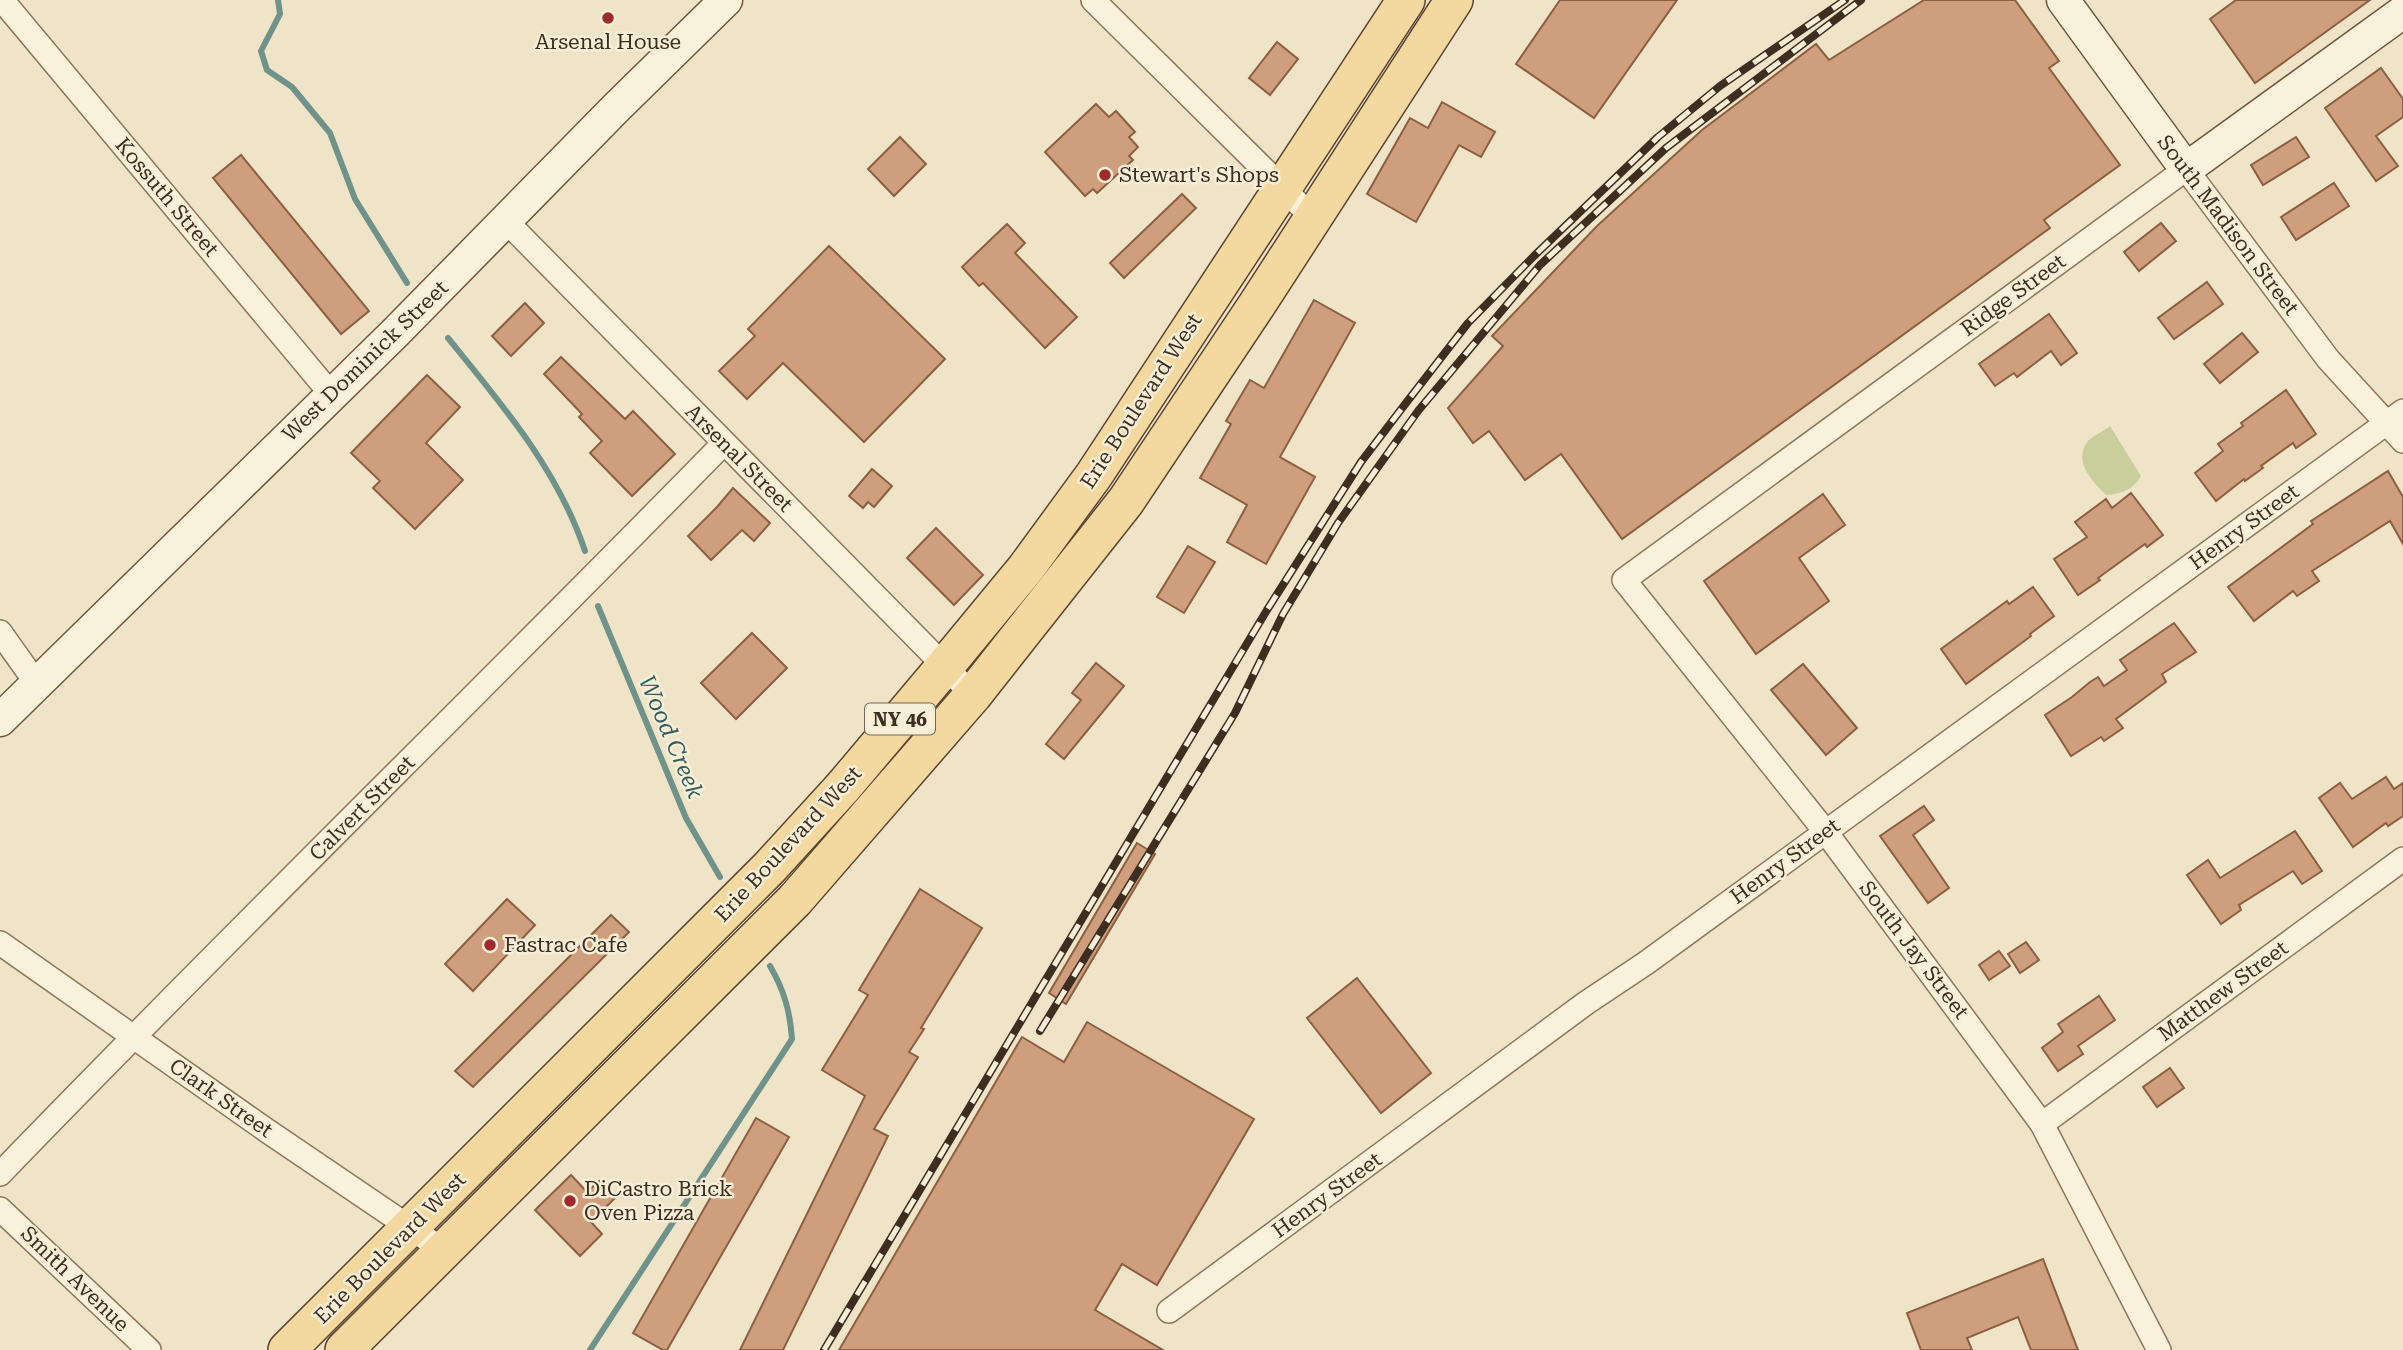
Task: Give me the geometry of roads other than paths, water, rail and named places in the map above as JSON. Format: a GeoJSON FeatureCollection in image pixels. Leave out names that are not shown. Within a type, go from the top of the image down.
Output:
{"type":"FeatureCollection","features":[{"type":"Feature","properties":{"kind":"main road","name":"Erie Boulevard West"},"geometry":{"type":"LineString","coordinates":[[288,1350],[769,868],[843,787],[946,665],[1026,568],[1094,475],[1406,0]]}},
{"type":"Feature","properties":{"kind":"main road","name":"Erie Boulevard West"},"geometry":{"type":"LineString","coordinates":[[344,1350],[795,900],[974,695],[1126,501],[1454,0]]}},
{"type":"Feature","properties":{"kind":"street","name":"Kossuth Street"},"geometry":{"type":"LineString","coordinates":[[2,0],[331,394]]}},
{"type":"Feature","properties":{"kind":"street","name":"West Dominick Street"},"geometry":{"type":"LineString","coordinates":[[0,720],[726,0]]}},
{"type":"Feature","properties":{"kind":"street"},"geometry":{"type":"LineString","coordinates":[[1093,0],[1312,217]]}},
{"type":"Feature","properties":{"kind":"street","name":"South Madison Street"},"geometry":{"type":"LineString","coordinates":[[2063,0],[2328,359],[2395,417],[2403,441]]}},
{"type":"Feature","properties":{"kind":"street","name":"Ridge Street"},"geometry":{"type":"LineString","coordinates":[[1625,580],[2403,12]]}},
{"type":"Feature","properties":{"kind":"street","name":"Arsenal Street"},"geometry":{"type":"LineString","coordinates":[[506,221],[974,695]]}},
{"type":"Feature","properties":{"kind":"street","name":"Henry Street"},"geometry":{"type":"LineString","coordinates":[[1169,1311],[1564,1020],[2395,417]]}},
{"type":"Feature","properties":{"kind":"street","name":"Calvert Street"},"geometry":{"type":"LineString","coordinates":[[0,1174],[133,1036],[549,622],[724,443]]}},
{"type":"Feature","properties":{"kind":"street","name":"South Jay Street"},"geometry":{"type":"LineString","coordinates":[[1625,580],[1825,831],[2042,1124],[2160,1350]]}},
{"type":"Feature","properties":{"kind":"street"},"geometry":{"type":"LineString","coordinates":[[0,632],[37,684]]}},
{"type":"Feature","properties":{"kind":"street","name":"Matthew Street"},"geometry":{"type":"LineString","coordinates":[[2042,1124],[2403,859]]}},
{"type":"Feature","properties":{"kind":"street","name":"Clark Street"},"geometry":{"type":"LineString","coordinates":[[0,943],[266,1130],[443,1250]]}},
{"type":"Feature","properties":{"kind":"street","name":"Smith Avenue"},"geometry":{"type":"LineString","coordinates":[[0,1209],[149,1350]]}},
{"type":"Feature","properties":{"kind":"waterway","name":"Wood Creek"},"geometry":{"type":"LineString","coordinates":[[278,0],[280,14],[261,51],[267,70],[292,87],[330,133],[355,199],[407,283]]}},
{"type":"Feature","properties":{"kind":"waterway","name":"Wood Creek"},"geometry":{"type":"LineString","coordinates":[[448,338],[508,413],[544,465],[574,521],[585,551]]}},
{"type":"Feature","properties":{"kind":"waterway","name":"Wood Creek"},"geometry":{"type":"LineString","coordinates":[[598,606],[686,818],[720,877]]}},
{"type":"Feature","properties":{"kind":"waterway"},"geometry":{"type":"LineString","coordinates":[[590,1350],[792,1039],[786,1001],[770,966]]}},
{"type":"Feature","properties":{"kind":"railway"},"geometry":{"type":"LineString","coordinates":[[824,1350],[1267,610],[1361,462],[1468,323],[1658,137],[1720,86],[1845,0]]}},
{"type":"Feature","properties":{"kind":"railway"},"geometry":{"type":"LineString","coordinates":[[1040,1031],[1235,713],[1283,614],[1338,523],[1418,411],[1540,265],[1666,148],[1861,0]]}},
{"type":"Feature","properties":{"kind":"place","name":"Arsenal House"},"geometry":{"type":"Point","coordinates":[608,18]}},
{"type":"Feature","properties":{"kind":"place","name":"Stewart's Shops"},"geometry":{"type":"Point","coordinates":[1105,175]}},
{"type":"Feature","properties":{"kind":"place","name":"Fastrac Cafe"},"geometry":{"type":"Point","coordinates":[490,945]}},
{"type":"Feature","properties":{"kind":"place","name":"DiCastro Brick Oven Pizza"},"geometry":{"type":"Point","coordinates":[570,1201]}}]}
